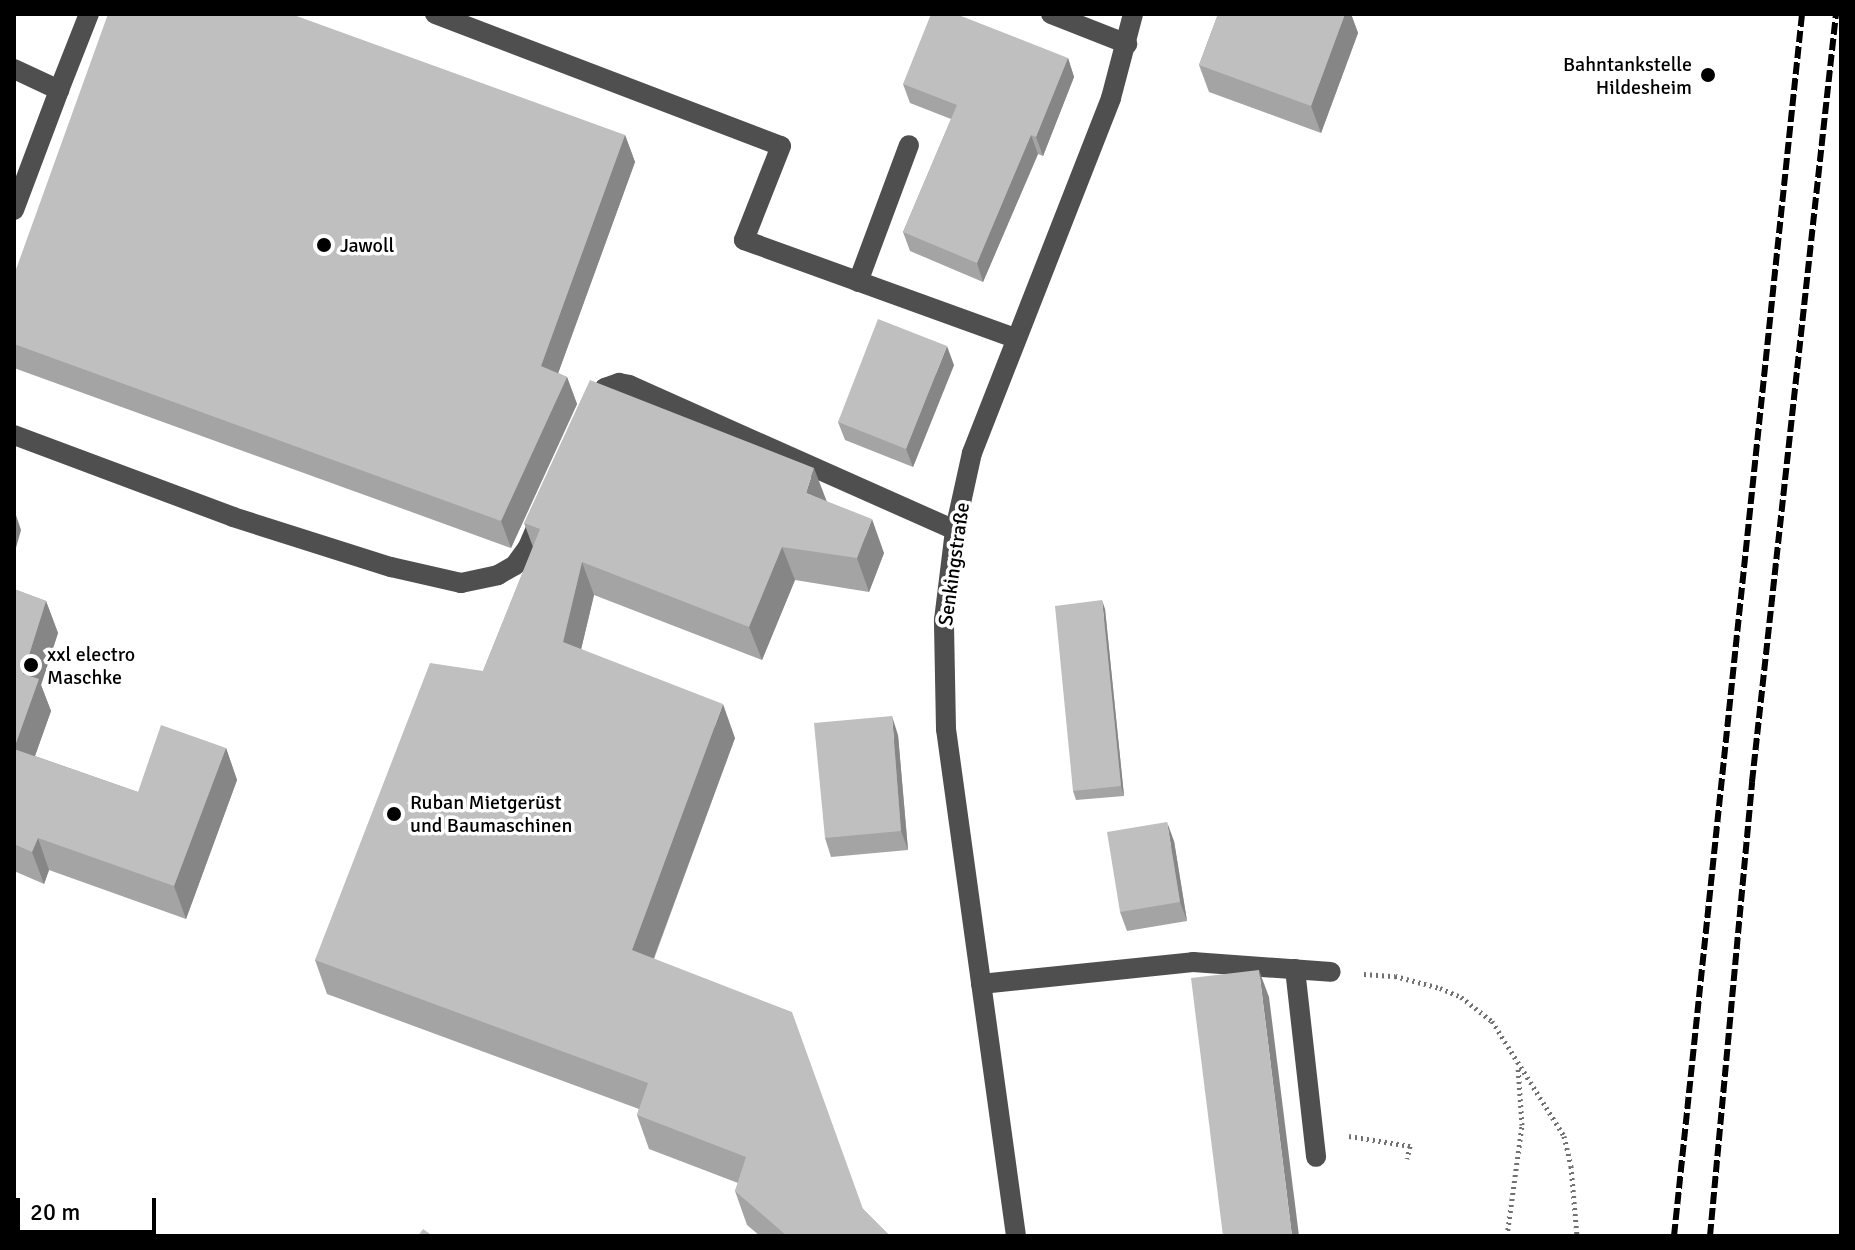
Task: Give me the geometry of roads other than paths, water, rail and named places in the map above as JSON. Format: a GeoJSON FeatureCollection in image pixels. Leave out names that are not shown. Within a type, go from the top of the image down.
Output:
{"type":"FeatureCollection","features":[{"type":"Feature","properties":{"kind":"street"},"geometry":{"type":"LineString","coordinates":[[14,210],[89,14]]}},
{"type":"Feature","properties":{"kind":"street"},"geometry":{"type":"LineString","coordinates":[[435,14],[781,146],[744,240],[1015,338]]}},
{"type":"Feature","properties":{"kind":"street"},"geometry":{"type":"LineString","coordinates":[[1051,14],[1127,44]]}},
{"type":"Feature","properties":{"kind":"street","name":"Senkingstraße"},"geometry":{"type":"LineString","coordinates":[[1016,1236],[946,729],[944,620],[955,530],[972,453],[1111,98],[1133,14]]}},
{"type":"Feature","properties":{"kind":"street"},"geometry":{"type":"LineString","coordinates":[[14,69],[59,90]]}},
{"type":"Feature","properties":{"kind":"street"},"geometry":{"type":"LineString","coordinates":[[858,282],[909,145]]}},
{"type":"Feature","properties":{"kind":"street"},"geometry":{"type":"LineString","coordinates":[[582,424],[605,388],[619,383],[629,385],[955,530]]}},
{"type":"Feature","properties":{"kind":"street"},"geometry":{"type":"LineString","coordinates":[[14,435],[233,517],[391,567],[461,583],[498,575],[515,565],[528,547],[552,492]]}},
{"type":"Feature","properties":{"kind":"street"},"geometry":{"type":"LineString","coordinates":[[981,984],[1193,962],[1331,972]]}},
{"type":"Feature","properties":{"kind":"street"},"geometry":{"type":"LineString","coordinates":[[1295,969],[1316,1157]]}},
{"type":"Feature","properties":{"kind":"railway"},"geometry":{"type":"LineString","coordinates":[[1674,1236],[1802,14]]}},
{"type":"Feature","properties":{"kind":"railway"},"geometry":{"type":"LineString","coordinates":[[1710,1236],[1752,782],[1836,14]]}},
{"type":"Feature","properties":{"kind":"place","name":"Bahntankstelle Hildesheim"},"geometry":{"type":"Point","coordinates":[1708,75]}},
{"type":"Feature","properties":{"kind":"place","name":"Jawoll"},"geometry":{"type":"Point","coordinates":[324,245]}},
{"type":"Feature","properties":{"kind":"place","name":"xxl electro Maschke"},"geometry":{"type":"Point","coordinates":[31,665]}},
{"type":"Feature","properties":{"kind":"place","name":"Ruban Mietgerüst und Baumaschinen"},"geometry":{"type":"Point","coordinates":[394,814]}}]}
